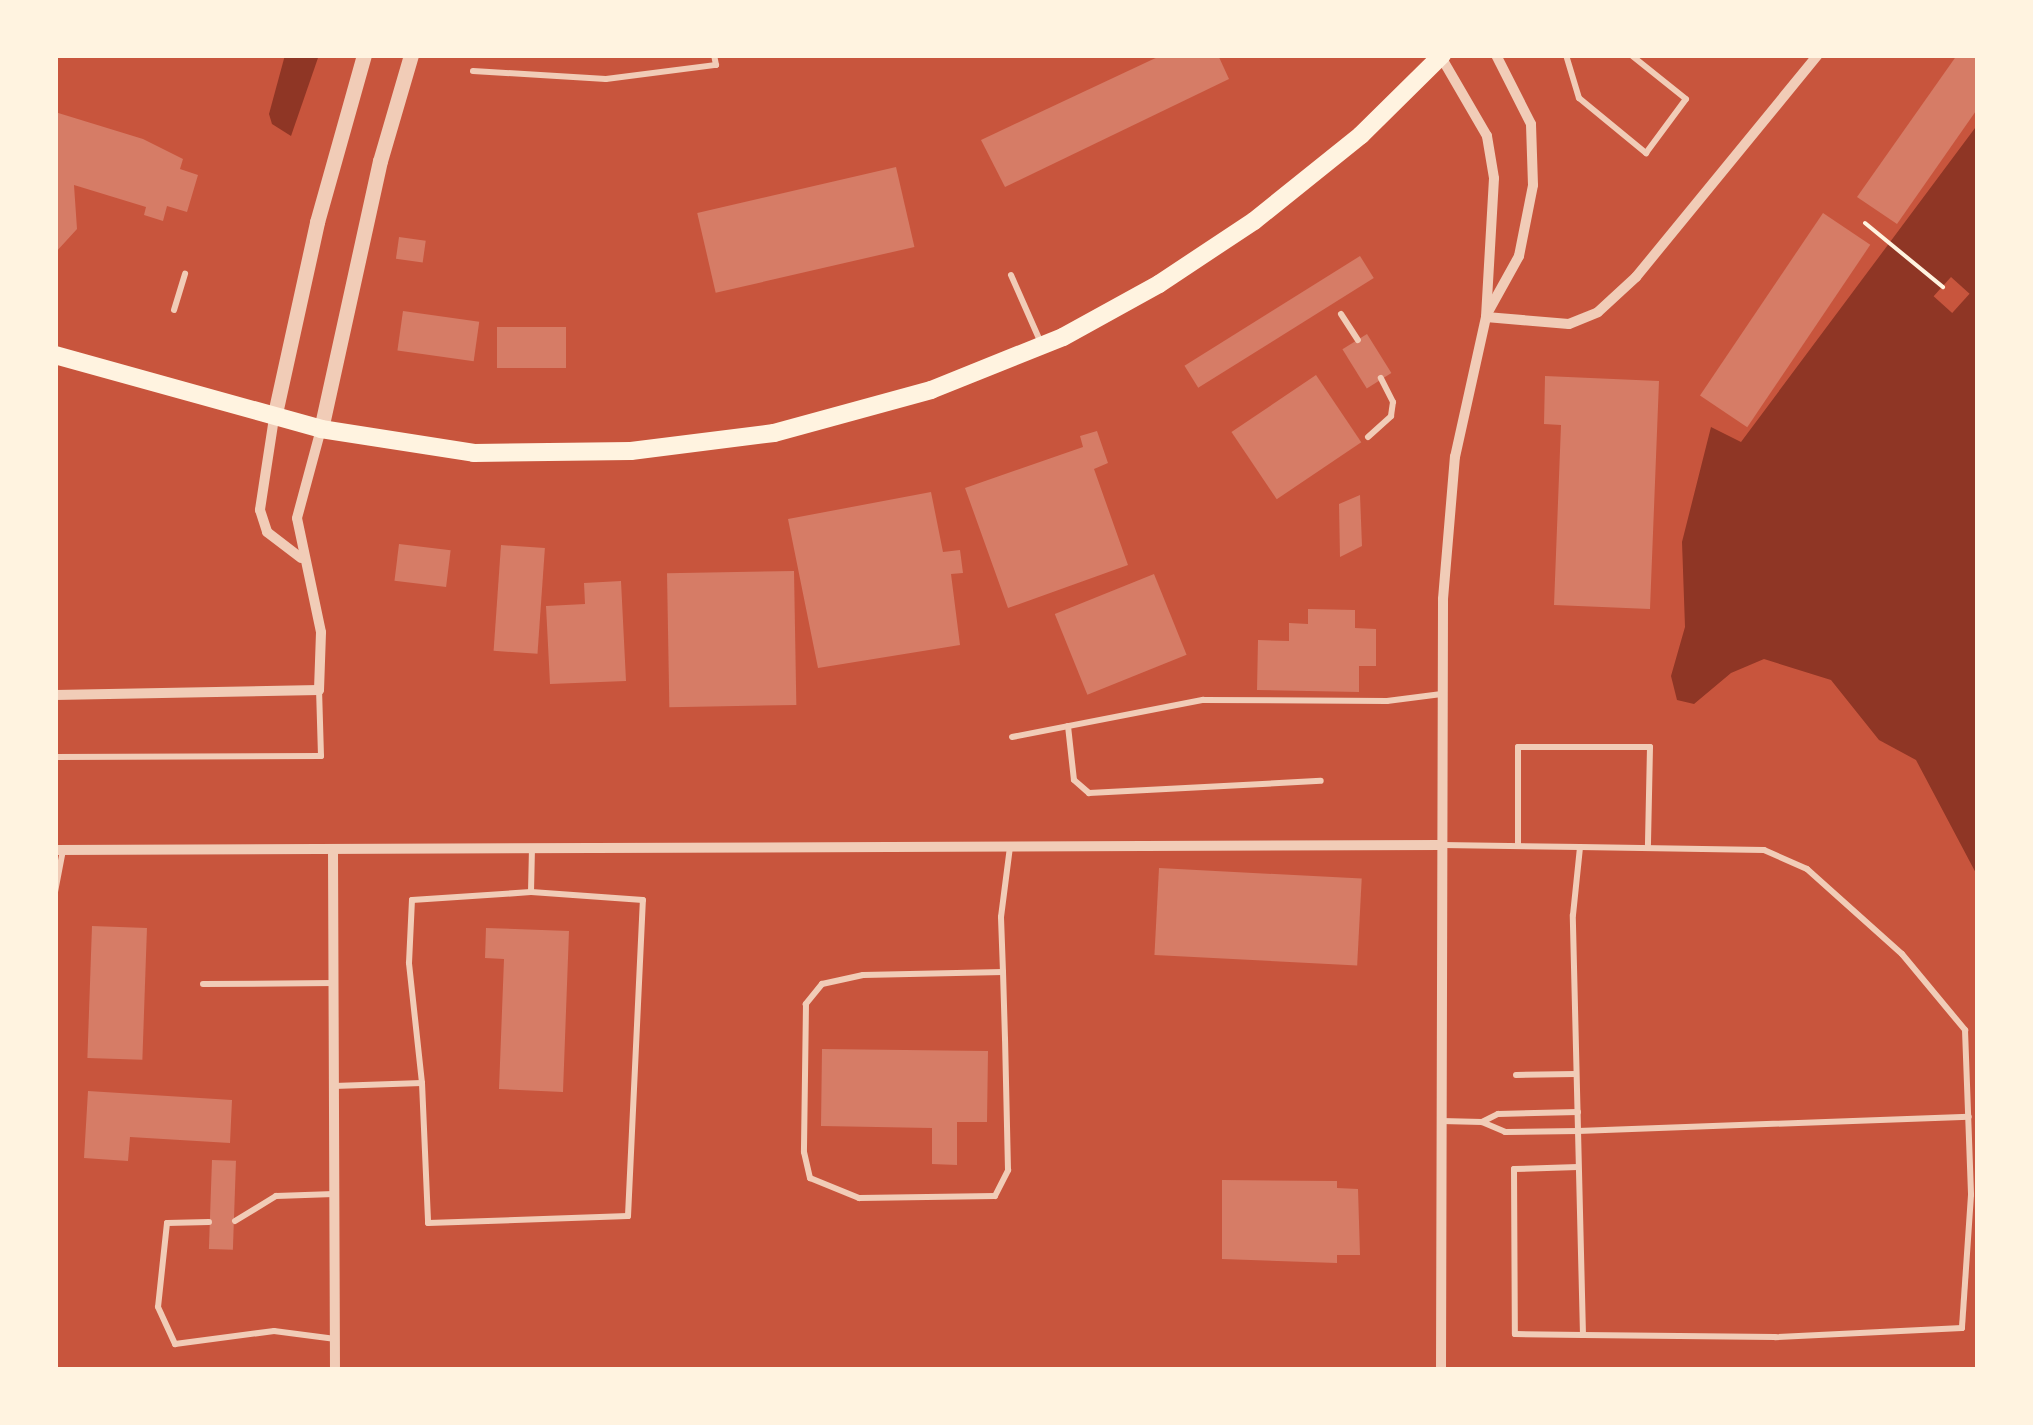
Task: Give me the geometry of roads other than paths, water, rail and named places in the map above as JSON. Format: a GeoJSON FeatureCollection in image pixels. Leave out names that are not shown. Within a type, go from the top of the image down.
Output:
{"type":"FeatureCollection","features":[{"type":"Feature","properties":{"kind":"main road"},"geometry":{"type":"LineString","coordinates":[[55,355],[321,429],[474,453],[631,451],[774,433],[930,390],[1042,345],[1159,284],[1254,221],[1361,135],[1441,56]]}},
{"type":"Feature","properties":{"kind":"street"},"geometry":{"type":"LineString","coordinates":[[301,558],[267,532],[260,510],[274,418],[317,222],[364,55]]}},
{"type":"Feature","properties":{"kind":"street"},"geometry":{"type":"LineString","coordinates":[[55,694],[319,690],[321,632],[301,558],[297,518],[321,429],[380,162],[411,55]]}},
{"type":"Feature","properties":{"kind":"street"},"geometry":{"type":"LineString","coordinates":[[1486,317],[1519,256],[1533,185],[1531,124],[1496,55]]}},
{"type":"Feature","properties":{"kind":"street"},"geometry":{"type":"LineString","coordinates":[[1486,317],[1569,324],[1598,312],[1636,277],[1818,55]]}},
{"type":"Feature","properties":{"kind":"street"},"geometry":{"type":"LineString","coordinates":[[1440,1370],[1443,598],[1456,457],[1486,317],[1494,178],[1487,136],[1441,56]]}},
{"type":"Feature","properties":{"kind":"street"},"geometry":{"type":"LineString","coordinates":[[59,850],[1442,845]]}},
{"type":"Feature","properties":{"kind":"street"},"geometry":{"type":"LineString","coordinates":[[333,850],[335,1370]]}},
{"type":"Feature","properties":{"kind":"lane"},"geometry":{"type":"LineString","coordinates":[[472,71],[606,79],[716,64],[714,55]]}},
{"type":"Feature","properties":{"kind":"lane"},"geometry":{"type":"LineString","coordinates":[[1566,55],[1579,98],[1646,153],[1686,99],[1631,55]]}},
{"type":"Feature","properties":{"kind":"lane"},"geometry":{"type":"LineString","coordinates":[[174,310],[184,274]]}},
{"type":"Feature","properties":{"kind":"lane"},"geometry":{"type":"LineString","coordinates":[[1011,275],[1042,345]]}},
{"type":"Feature","properties":{"kind":"lane"},"geometry":{"type":"LineString","coordinates":[[1341,314],[1358,340]]}},
{"type":"Feature","properties":{"kind":"lane"},"geometry":{"type":"LineString","coordinates":[[1368,437],[1391,416],[1393,402],[1381,378]]}},
{"type":"Feature","properties":{"kind":"lane"},"geometry":{"type":"LineString","coordinates":[[55,757],[321,756],[319,690]]}},
{"type":"Feature","properties":{"kind":"lane"},"geometry":{"type":"LineString","coordinates":[[1012,737],[1203,700],[1386,701],[1443,694]]}},
{"type":"Feature","properties":{"kind":"lane"},"geometry":{"type":"LineString","coordinates":[[1068,726],[1074,780],[1090,792],[1321,781]]}},
{"type":"Feature","properties":{"kind":"lane"},"geometry":{"type":"LineString","coordinates":[[1518,845],[1518,747],[1650,748],[1648,846]]}},
{"type":"Feature","properties":{"kind":"lane"},"geometry":{"type":"LineString","coordinates":[[1442,845],[1764,850],[1839,892],[1965,1030],[1972,1195],[1962,1328],[1775,1337],[1515,1334],[1514,1169],[1578,1168]]}},
{"type":"Feature","properties":{"kind":"lane"},"geometry":{"type":"LineString","coordinates":[[1002,972],[863,975],[822,984],[806,1004],[804,1152],[810,1178],[860,1198],[995,1196],[1008,1170],[1002,972],[1000,917],[1010,847]]}},
{"type":"Feature","properties":{"kind":"lane"},"geometry":{"type":"LineString","coordinates":[[1580,848],[1573,916],[1583,1335]]}},
{"type":"Feature","properties":{"kind":"lane"},"geometry":{"type":"LineString","coordinates":[[531,892],[532,849]]}},
{"type":"Feature","properties":{"kind":"lane"},"geometry":{"type":"LineString","coordinates":[[55,892],[59,850]]}},
{"type":"Feature","properties":{"kind":"lane"},"geometry":{"type":"LineString","coordinates":[[531,892],[644,900],[628,1216],[428,1223],[422,1082],[409,963],[412,900],[531,892]]}},
{"type":"Feature","properties":{"kind":"lane"},"geometry":{"type":"LineString","coordinates":[[204,984],[334,983]]}},
{"type":"Feature","properties":{"kind":"lane"},"geometry":{"type":"LineString","coordinates":[[1516,1075],[1576,1074]]}},
{"type":"Feature","properties":{"kind":"lane"},"geometry":{"type":"LineString","coordinates":[[334,1086],[422,1082]]}},
{"type":"Feature","properties":{"kind":"lane"},"geometry":{"type":"LineString","coordinates":[[1482,1122],[1498,1114],[1578,1112]]}},
{"type":"Feature","properties":{"kind":"lane"},"geometry":{"type":"LineString","coordinates":[[1441,1121],[1482,1122],[1505,1132],[1578,1132],[1969,1117]]}},
{"type":"Feature","properties":{"kind":"lane"},"geometry":{"type":"LineString","coordinates":[[235,1220],[276,1196],[334,1194]]}},
{"type":"Feature","properties":{"kind":"lane"},"geometry":{"type":"LineString","coordinates":[[210,1222],[168,1223],[158,1308],[175,1344],[274,1332],[335,1340]]}}]}
